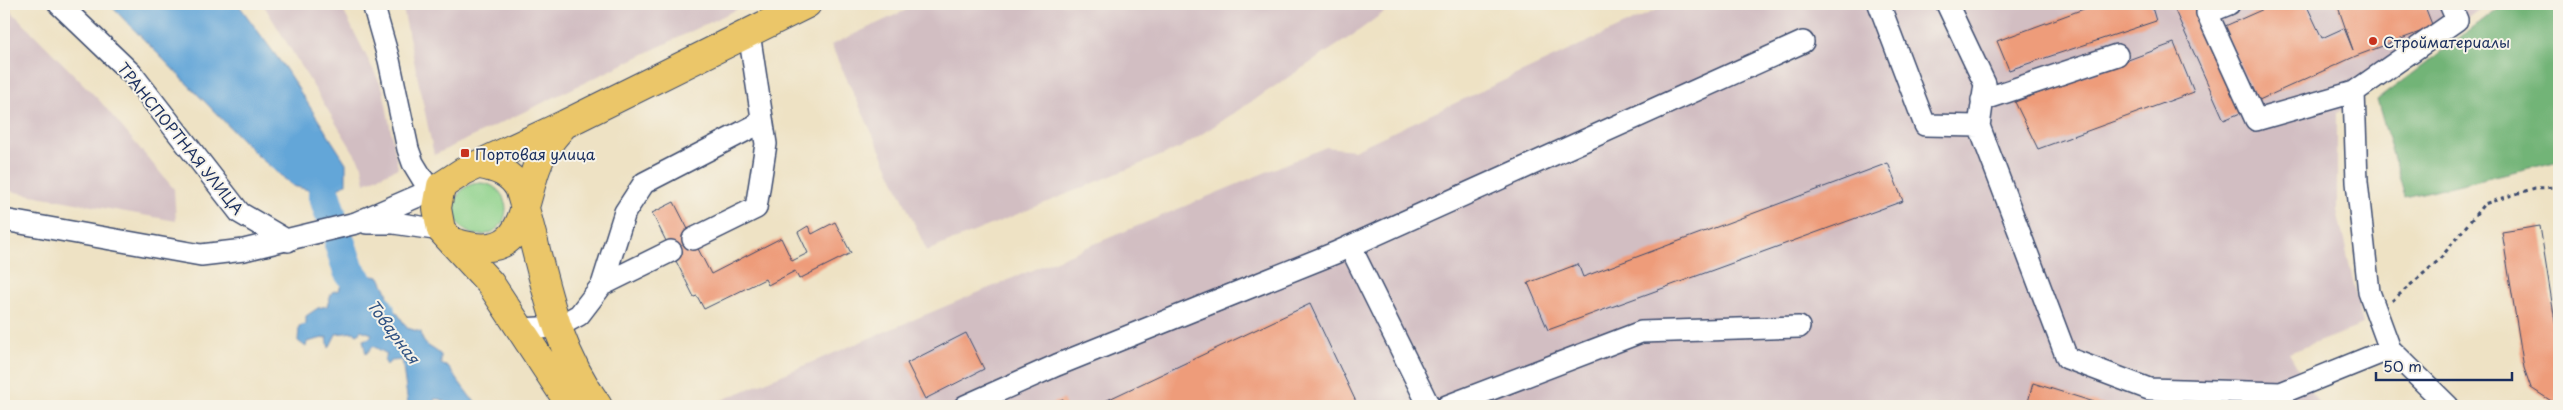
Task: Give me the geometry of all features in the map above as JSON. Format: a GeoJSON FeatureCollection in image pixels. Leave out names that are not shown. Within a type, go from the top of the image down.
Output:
{"type":"FeatureCollection","features":[{"type":"Feature","properties":{"kind":"main road"},"geometry":{"type":"LineString","coordinates":[[571,406],[490,282],[447,236],[437,208],[435,189],[451,178],[565,124],[807,4]]}},
{"type":"Feature","properties":{"kind":"main road"},"geometry":{"type":"LineString","coordinates":[[447,236],[480,249],[501,244],[511,236],[525,212],[536,168],[542,155],[552,139],[565,124]]}},
{"type":"Feature","properties":{"kind":"main road"},"geometry":{"type":"LineString","coordinates":[[480,165],[494,167],[511,176],[520,188],[557,327],[571,365],[598,406]]}},
{"type":"Feature","properties":{"kind":"street","name":"ТРАНСПОРТНАЯ УЛИЦА"},"geometry":{"type":"LineString","coordinates":[[59,4],[132,74],[240,213],[288,241]]}},
{"type":"Feature","properties":{"kind":"street"},"geometry":{"type":"LineString","coordinates":[[4,220],[201,255],[244,250],[288,241],[356,223],[435,189],[413,163],[408,149],[389,60],[373,4]]}},
{"type":"Feature","properties":{"kind":"street"},"geometry":{"type":"LineString","coordinates":[[1879,4],[1925,125],[1979,126]]}},
{"type":"Feature","properties":{"kind":"street"},"geometry":{"type":"LineString","coordinates":[[1947,4],[1984,84],[1979,126],[2067,358],[2149,389],[2281,393],[2390,349]]}},
{"type":"Feature","properties":{"kind":"street"},"geometry":{"type":"LineString","coordinates":[[2228,4],[2205,8],[2256,120],[2354,92],[2457,20],[2450,4]]}},
{"type":"Feature","properties":{"kind":"street"},"geometry":{"type":"LineString","coordinates":[[693,239],[756,208],[766,144],[749,33]]}},
{"type":"Feature","properties":{"kind":"street"},"geometry":{"type":"LineString","coordinates":[[969,405],[1057,365],[1350,246],[1803,42]]}},
{"type":"Feature","properties":{"kind":"street"},"geometry":{"type":"LineString","coordinates":[[1982,100],[2117,55]]}},
{"type":"Feature","properties":{"kind":"street"},"geometry":{"type":"LineString","coordinates":[[2354,92],[2357,182],[2369,292],[2390,349],[2448,406]]}},
{"type":"Feature","properties":{"kind":"street"},"geometry":{"type":"LineString","coordinates":[[521,329],[557,327],[579,315],[602,285],[625,212],[644,183],[762,122]]}},
{"type":"Feature","properties":{"kind":"street"},"geometry":{"type":"LineString","coordinates":[[356,223],[394,223],[447,236]]}},
{"type":"Feature","properties":{"kind":"street"},"geometry":{"type":"LineString","coordinates":[[1350,246],[1429,406]]}},
{"type":"Feature","properties":{"kind":"street"},"geometry":{"type":"LineString","coordinates":[[602,285],[671,250]]}},
{"type":"Feature","properties":{"kind":"street"},"geometry":{"type":"LineString","coordinates":[[1447,406],[1641,332],[1799,327]]}},
{"type":"Feature","properties":{"kind":"path"},"geometry":{"type":"LineString","coordinates":[[2377,314],[2439,260],[2484,204],[2534,188],[2559,187]]}},
{"type":"Feature","properties":{"kind":"shaded area"},"geometry":{"type":"Polygon","coordinates":[[[4,4],[100,101],[174,189],[176,221],[4,190],[4,4]]]}},
{"type":"Feature","properties":{"kind":"shaded area"},"geometry":{"type":"Polygon","coordinates":[[[263,4],[340,4],[383,89],[398,168],[365,183],[362,166],[263,4]]]}},
{"type":"Feature","properties":{"kind":"shaded area"},"geometry":{"type":"Polygon","coordinates":[[[402,4],[748,4],[434,155],[402,4]]]}},
{"type":"Feature","properties":{"kind":"shaded area"},"geometry":{"type":"Polygon","coordinates":[[[919,4],[1395,4],[1353,35],[1182,147],[927,251],[831,45],[919,4]]]}},
{"type":"Feature","properties":{"kind":"shaded area"},"geometry":{"type":"Polygon","coordinates":[[[1669,4],[2488,4],[2337,113],[2337,210],[2363,325],[2289,353],[2320,406],[1871,406],[1808,400],[1790,406],[723,406],[717,402],[1326,147],[1354,150],[1669,4]]]}},
{"type":"Feature","properties":{"kind":"green space"},"geometry":{"type":"Polygon","coordinates":[[[2504,4],[2559,4],[2559,161],[2405,197],[2377,100],[2504,4]]]}},
{"type":"Feature","properties":{"kind":"green space"},"geometry":{"type":"Polygon","coordinates":[[[480,183],[490,185],[498,191],[504,199],[506,209],[504,219],[498,227],[490,233],[480,235],[470,233],[462,227],[456,219],[454,209],[456,199],[462,191],[470,185],[480,183]]]}},
{"type":"Feature","properties":{"kind":"water"},"geometry":{"type":"Polygon","coordinates":[[[109,4],[238,4],[285,68],[346,163],[346,184],[324,194],[293,186],[258,156],[109,4]]]}},
{"type":"Feature","properties":{"kind":"water"},"geometry":{"type":"Polygon","coordinates":[[[357,274],[380,277],[387,292],[390,307],[398,314],[407,328],[421,332],[423,341],[441,355],[441,364],[448,367],[471,398],[481,406],[453,406],[440,399],[434,399],[435,404],[408,404],[402,360],[391,361],[387,365],[384,360],[387,354],[373,346],[366,354],[363,340],[370,338],[372,334],[361,330],[358,334],[353,332],[336,334],[329,348],[327,337],[307,342],[306,347],[298,341],[299,326],[306,324],[306,316],[318,308],[327,306],[332,292],[339,290],[344,279],[357,274]]]}},
{"type":"Feature","properties":{"kind":"building"},"geometry":{"type":"Polygon","coordinates":[[[2097,4],[2151,4],[2156,21],[2009,70],[1997,41],[2097,4]]]}},
{"type":"Feature","properties":{"kind":"building"},"geometry":{"type":"Polygon","coordinates":[[[2172,4],[2201,4],[2245,111],[2224,120],[2172,4]]]}},
{"type":"Feature","properties":{"kind":"building"},"geometry":{"type":"Polygon","coordinates":[[[2275,4],[2306,4],[2322,38],[2344,28],[2353,50],[2337,4],[2424,4],[2433,27],[2356,56],[2257,101],[2223,27],[2275,4]]]}},
{"type":"Feature","properties":{"kind":"building"},"geometry":{"type":"Polygon","coordinates":[[[2174,43],[2194,92],[2038,149],[2015,102],[2174,43]]]}},
{"type":"Feature","properties":{"kind":"building"},"geometry":{"type":"Polygon","coordinates":[[[1888,163],[1903,201],[1548,330],[1528,283],[1578,264],[1583,277],[1888,163]]]}},
{"type":"Feature","properties":{"kind":"building"},"geometry":{"type":"Polygon","coordinates":[[[674,202],[711,274],[781,238],[792,261],[808,253],[798,232],[808,226],[812,234],[835,222],[851,253],[799,279],[795,271],[768,285],[765,279],[704,309],[697,296],[694,297],[652,213],[674,202]]]}},
{"type":"Feature","properties":{"kind":"building"},"geometry":{"type":"Polygon","coordinates":[[[2540,226],[2559,347],[2559,406],[2531,388],[2524,368],[2502,232],[2540,226]]]}},
{"type":"Feature","properties":{"kind":"building"},"geometry":{"type":"Polygon","coordinates":[[[1310,304],[1358,406],[1105,406],[1103,402],[1310,304]]]}},
{"type":"Feature","properties":{"kind":"building"},"geometry":{"type":"Polygon","coordinates":[[[966,333],[984,369],[925,399],[907,363],[966,333]]]}},
{"type":"Feature","properties":{"kind":"building"},"geometry":{"type":"Polygon","coordinates":[[[2033,383],[2107,406],[2027,406],[2033,383]]]}},
{"type":"Feature","properties":{"kind":"building"},"geometry":{"type":"Polygon","coordinates":[[[1063,399],[1066,406],[1045,406],[1063,399]]]}},
{"type":"Feature","properties":{"kind":"waterway","name":"Товарная"},"geometry":{"type":"LineString","coordinates":[[324,194],[330,213]]}},
{"type":"Feature","properties":{"kind":"waterway","name":"Товарная"},"geometry":{"type":"LineString","coordinates":[[340,244],[349,271],[379,311]]}},
{"type":"Feature","properties":{"kind":"place","name":"Стройматериалы"},"geometry":{"type":"Point","coordinates":[2373,41]}},
{"type":"Feature","properties":{"kind":"place","name":"Портовая улица"},"geometry":{"type":"Point","coordinates":[465,153]}}]}
